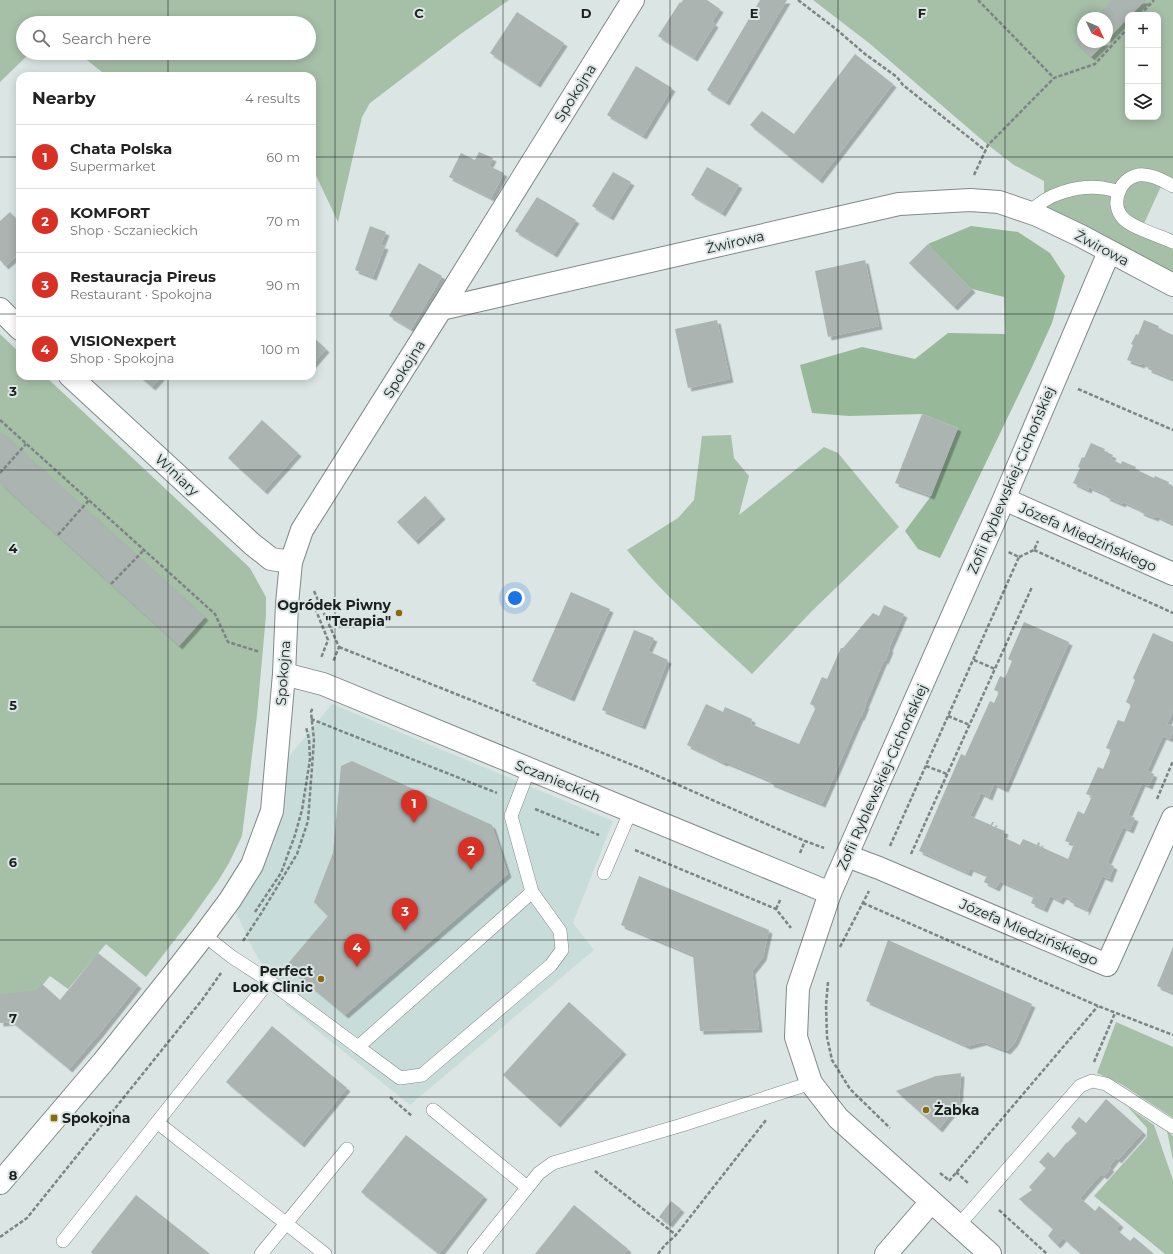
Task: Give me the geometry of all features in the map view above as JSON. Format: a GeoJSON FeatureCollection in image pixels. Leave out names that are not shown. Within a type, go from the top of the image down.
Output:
{"type":"FeatureCollection","features":[{"type":"Feature","properties":{"kind":"street","name":"Spokojna"},"geometry":{"type":"LineString","coordinates":[[0,1183],[103,1062],[204,935],[230,900],[252,865],[272,811],[284,674],[287,604],[291,562],[302,530],[633,0]]}},
{"type":"Feature","properties":{"kind":"street","name":"Żwirowa"},"geometry":{"type":"LineString","coordinates":[[441,308],[899,204],[970,200],[999,202],[1030,213],[1082,236],[1173,285]]}},
{"type":"Feature","properties":{"kind":"street","name":"Zofii Ryblewskiej-Cichońskiej"},"geometry":{"type":"LineString","coordinates":[[990,1254],[838,1118],[811,1083],[796,1037],[798,988],[830,892],[1004,500],[1110,252]]}},
{"type":"Feature","properties":{"kind":"street"},"geometry":{"type":"LineString","coordinates":[[0,309],[16,325]]}},
{"type":"Feature","properties":{"kind":"street","name":"Winiary"},"geometry":{"type":"LineString","coordinates":[[74,380],[252,544],[271,559],[291,562]]}},
{"type":"Feature","properties":{"kind":"street","name":"Józefa Miedzińskiego"},"geometry":{"type":"LineString","coordinates":[[1004,500],[1173,574]]}},
{"type":"Feature","properties":{"kind":"street","name":"Sczanieckich"},"geometry":{"type":"LineString","coordinates":[[284,674],[323,684],[830,892]]}},
{"type":"Feature","properties":{"kind":"street","name":"Józefa Miedzińskiego"},"geometry":{"type":"LineString","coordinates":[[847,856],[879,868],[1107,965],[1173,818]]}},
{"type":"Feature","properties":{"kind":"street"},"geometry":{"type":"LineString","coordinates":[[886,1254],[931,1202]]}},
{"type":"Feature","properties":{"kind":"lane"},"geometry":{"type":"LineString","coordinates":[[1173,186],[1148,175],[1139,175],[1130,178],[1123,184],[1118,192],[1117,200],[1118,209],[1123,218],[1129,223],[1173,242]]}},
{"type":"Feature","properties":{"kind":"lane"},"geometry":{"type":"LineString","coordinates":[[1030,213],[1036,205],[1044,199],[1062,192],[1085,188],[1103,188],[1118,192]]}},
{"type":"Feature","properties":{"kind":"lane"},"geometry":{"type":"LineString","coordinates":[[204,935],[232,957],[269,981],[400,1078],[422,1074],[551,965],[562,950],[560,932],[532,892],[511,816],[529,769]]}},
{"type":"Feature","properties":{"kind":"lane"},"geometry":{"type":"LineString","coordinates":[[604,873],[631,810]]}},
{"type":"Feature","properties":{"kind":"lane"},"geometry":{"type":"LineString","coordinates":[[358,1047],[532,892]]}},
{"type":"Feature","properties":{"kind":"lane"},"geometry":{"type":"LineString","coordinates":[[63,1241],[269,981]]}},
{"type":"Feature","properties":{"kind":"lane"},"geometry":{"type":"LineString","coordinates":[[958,1226],[1080,1086],[1084,1084],[1092,1081],[1106,1084],[1173,1127]]}},
{"type":"Feature","properties":{"kind":"lane"},"geometry":{"type":"LineString","coordinates":[[474,1254],[539,1173],[553,1163],[682,1125],[811,1083]]}},
{"type":"Feature","properties":{"kind":"lane"},"geometry":{"type":"LineString","coordinates":[[432,1110],[527,1187]]}},
{"type":"Feature","properties":{"kind":"lane"},"geometry":{"type":"LineString","coordinates":[[158,1123],[325,1254]]}},
{"type":"Feature","properties":{"kind":"lane"},"geometry":{"type":"LineString","coordinates":[[261,1254],[347,1149]]}},
{"type":"Feature","properties":{"kind":"path"},"geometry":{"type":"LineString","coordinates":[[798,0],[836,29],[865,54],[897,77],[903,85],[986,151]]}},
{"type":"Feature","properties":{"kind":"path"},"geometry":{"type":"LineString","coordinates":[[978,0],[1054,78]]}},
{"type":"Feature","properties":{"kind":"path"},"geometry":{"type":"LineString","coordinates":[[1143,12],[1154,0]]}},
{"type":"Feature","properties":{"kind":"path"},"geometry":{"type":"LineString","coordinates":[[970,200],[973,178],[988,145],[1054,78],[1095,64],[1125,31]]}},
{"type":"Feature","properties":{"kind":"path"},"geometry":{"type":"LineString","coordinates":[[1055,380],[1173,430]]}},
{"type":"Feature","properties":{"kind":"path"},"geometry":{"type":"LineString","coordinates":[[0,420],[215,614],[228,642],[263,653],[285,651]]}},
{"type":"Feature","properties":{"kind":"path"},"geometry":{"type":"LineString","coordinates":[[0,473],[26,444]]}},
{"type":"Feature","properties":{"kind":"path"},"geometry":{"type":"LineString","coordinates":[[58,535],[89,500]]}},
{"type":"Feature","properties":{"kind":"path"},"geometry":{"type":"LineString","coordinates":[[879,868],[974,660],[1019,557],[985,541]]}},
{"type":"Feature","properties":{"kind":"path"},"geometry":{"type":"LineString","coordinates":[[112,584],[144,550]]}},
{"type":"Feature","properties":{"kind":"path"},"geometry":{"type":"LineString","coordinates":[[1034,550],[1173,613]]}},
{"type":"Feature","properties":{"kind":"path"},"geometry":{"type":"LineString","coordinates":[[312,586],[339,647],[640,768],[805,841],[847,856]]}},
{"type":"Feature","properties":{"kind":"path"},"geometry":{"type":"LineString","coordinates":[[911,854],[1032,587]]}},
{"type":"Feature","properties":{"kind":"path"},"geometry":{"type":"LineString","coordinates":[[323,684],[339,647]]}},
{"type":"Feature","properties":{"kind":"path"},"geometry":{"type":"LineString","coordinates":[[974,660],[995,669]]}},
{"type":"Feature","properties":{"kind":"path"},"geometry":{"type":"LineString","coordinates":[[948,716],[970,724]]}},
{"type":"Feature","properties":{"kind":"path"},"geometry":{"type":"LineString","coordinates":[[312,719],[517,801],[776,908],[794,931],[839,949],[863,903],[1098,1006],[1173,1035]]}},
{"type":"Feature","properties":{"kind":"path"},"geometry":{"type":"LineString","coordinates":[[926,766],[947,774]]}},
{"type":"Feature","properties":{"kind":"path"},"geometry":{"type":"LineString","coordinates":[[830,976],[826,1005],[827,1037],[832,1060],[850,1089],[893,1131]]}},
{"type":"Feature","properties":{"kind":"path"},"geometry":{"type":"LineString","coordinates":[[931,1202],[1098,1006]]}},
{"type":"Feature","properties":{"kind":"path"},"geometry":{"type":"LineString","coordinates":[[1084,1084],[1115,1013]]}},
{"type":"Feature","properties":{"kind":"path"},"geometry":{"type":"LineString","coordinates":[[658,1254],[676,1235],[766,1120],[775,1095]]}},
{"type":"Feature","properties":{"kind":"path"},"geometry":{"type":"LineString","coordinates":[[578,1156],[587,1165],[676,1235]]}},
{"type":"Feature","properties":{"kind":"path"},"geometry":{"type":"LineString","coordinates":[[937,1170],[949,1180]]}},
{"type":"Feature","properties":{"kind":"path"},"geometry":{"type":"LineString","coordinates":[[956,1172],[1047,1254]]}},
{"type":"Feature","properties":{"kind":"shaded area"},"geometry":{"type":"Polygon","coordinates":[[[332,704],[613,821],[573,923],[594,950],[410,1105],[287,1006],[254,951],[230,900],[275,771],[332,704]]]}},
{"type":"Feature","properties":{"kind":"green space"},"geometry":{"type":"Polygon","coordinates":[[[0,0],[509,0],[462,33],[370,103],[362,117],[338,222],[316,175],[316,72],[102,72],[87,60],[316,60],[316,16],[16,16],[16,60],[23,60],[0,82],[0,0]]]}},
{"type":"Feature","properties":{"kind":"green space"},"geometry":{"type":"Polygon","coordinates":[[[813,0],[1173,0],[1173,186],[1163,182],[1142,228],[1173,242],[1173,285],[1037,215],[1044,199],[1044,181],[1014,165],[988,145],[869,43],[813,0]]]}},
{"type":"Feature","properties":{"kind":"green space"},"geometry":{"type":"Polygon","coordinates":[[[971,226],[1018,232],[1050,253],[1065,276],[1052,323],[940,558],[918,549],[905,531],[931,496],[958,428],[922,414],[849,416],[812,413],[800,365],[862,347],[915,359],[948,333],[1005,334],[1004,297],[972,289],[928,244],[971,226]]]}},
{"type":"Feature","properties":{"kind":"green space"},"geometry":{"type":"Polygon","coordinates":[[[0,334],[16,349],[16,380],[49,380],[250,568],[266,597],[266,615],[257,715],[242,836],[229,863],[218,881],[146,977],[106,944],[68,989],[50,976],[37,992],[0,995],[0,334]]]}},
{"type":"Feature","properties":{"kind":"green space"},"geometry":{"type":"Polygon","coordinates":[[[731,435],[734,458],[749,476],[739,515],[824,447],[838,453],[899,527],[812,611],[752,674],[671,599],[627,550],[678,518],[694,500],[702,436],[731,435]]]}},
{"type":"Feature","properties":{"kind":"green space"},"geometry":{"type":"Polygon","coordinates":[[[1116,1022],[1173,1047],[1173,1118],[1121,1084],[1097,1073],[1116,1022]]]}},
{"type":"Feature","properties":{"kind":"green space"},"geometry":{"type":"Polygon","coordinates":[[[1128,1107],[1154,1125],[1173,1180],[1173,1254],[1165,1254],[1094,1196],[1147,1137],[1147,1128],[1128,1107]]]}},
{"type":"Feature","properties":{"kind":"green space"},"geometry":{"type":"Polygon","coordinates":[[[1167,1131],[1173,1136],[1173,1160],[1167,1131]]]}},
{"type":"Feature","properties":{"kind":"building"},"geometry":{"type":"Polygon","coordinates":[[[683,0],[707,0],[720,9],[712,22],[715,24],[694,58],[658,36],[680,2],[681,3],[683,0]]]}},
{"type":"Feature","properties":{"kind":"building"},"geometry":{"type":"Polygon","coordinates":[[[760,0],[787,0],[726,102],[707,90],[760,0]]]}},
{"type":"Feature","properties":{"kind":"building"},"geometry":{"type":"Polygon","coordinates":[[[1112,0],[1146,0],[1134,12],[1125,12],[1125,21],[1113,34],[1113,12],[1101,12],[1112,0]]]}},
{"type":"Feature","properties":{"kind":"building"},"geometry":{"type":"Polygon","coordinates":[[[517,12],[564,43],[537,84],[490,53],[517,12]]]}},
{"type":"Feature","properties":{"kind":"building"},"geometry":{"type":"Polygon","coordinates":[[[1082,48],[1100,48],[1091,57],[1082,48]]]}},
{"type":"Feature","properties":{"kind":"building"},"geometry":{"type":"Polygon","coordinates":[[[855,54],[893,84],[819,180],[750,125],[762,111],[794,134],[855,54]]]}},
{"type":"Feature","properties":{"kind":"building"},"geometry":{"type":"Polygon","coordinates":[[[636,66],[672,88],[643,136],[607,115],[636,66]]]}},
{"type":"Feature","properties":{"kind":"building"},"geometry":{"type":"Polygon","coordinates":[[[479,152],[493,158],[489,166],[504,173],[491,198],[449,177],[461,153],[475,160],[479,152]]]}},
{"type":"Feature","properties":{"kind":"building"},"geometry":{"type":"Polygon","coordinates":[[[707,167],[739,185],[722,213],[691,195],[707,167]]]}},
{"type":"Feature","properties":{"kind":"building"},"geometry":{"type":"Polygon","coordinates":[[[613,172],[631,182],[610,217],[592,206],[613,172]]]}},
{"type":"Feature","properties":{"kind":"building"},"geometry":{"type":"Polygon","coordinates":[[[537,197],[576,220],[554,254],[515,231],[537,197]]]}},
{"type":"Feature","properties":{"kind":"building"},"geometry":{"type":"Polygon","coordinates":[[[10,212],[16,219],[16,256],[5,266],[0,260],[0,221],[10,212]]]}},
{"type":"Feature","properties":{"kind":"building"},"geometry":{"type":"Polygon","coordinates":[[[370,226],[386,232],[381,245],[385,246],[373,277],[355,270],[370,226]]]}},
{"type":"Feature","properties":{"kind":"building"},"geometry":{"type":"Polygon","coordinates":[[[928,244],[972,289],[954,307],[909,263],[928,244]]]}},
{"type":"Feature","properties":{"kind":"building"},"geometry":{"type":"Polygon","coordinates":[[[865,260],[879,326],[828,337],[815,271],[865,260]]]}},
{"type":"Feature","properties":{"kind":"building"},"geometry":{"type":"Polygon","coordinates":[[[419,263],[442,276],[411,329],[389,316],[419,263]]]}},
{"type":"Feature","properties":{"kind":"building"},"geometry":{"type":"Polygon","coordinates":[[[717,320],[730,379],[688,388],[675,329],[717,320]]]}},
{"type":"Feature","properties":{"kind":"building"},"geometry":{"type":"Polygon","coordinates":[[[1144,320],[1159,326],[1158,328],[1173,335],[1172,379],[1148,369],[1149,366],[1142,363],[1141,365],[1127,360],[1133,345],[1131,344],[1136,334],[1138,335],[1144,320]]]}},
{"type":"Feature","properties":{"kind":"building"},"geometry":{"type":"Polygon","coordinates":[[[316,340],[326,349],[316,360],[316,340]]]}},
{"type":"Feature","properties":{"kind":"building"},"geometry":{"type":"Polygon","coordinates":[[[144,380],[158,380],[152,387],[144,380]]]}},
{"type":"Feature","properties":{"kind":"building"},"geometry":{"type":"Polygon","coordinates":[[[922,414],[958,428],[931,496],[895,483],[922,414]]]}},
{"type":"Feature","properties":{"kind":"building"},"geometry":{"type":"Polygon","coordinates":[[[262,420],[298,453],[264,491],[228,458],[262,420]]]}},
{"type":"Feature","properties":{"kind":"building"},"geometry":{"type":"Polygon","coordinates":[[[0,431],[205,617],[179,646],[0,483],[0,431]]]}},
{"type":"Feature","properties":{"kind":"building"},"geometry":{"type":"Polygon","coordinates":[[[1091,443],[1105,449],[1104,451],[1113,455],[1111,459],[1121,464],[1122,461],[1136,467],[1135,469],[1154,478],[1155,476],[1169,482],[1168,484],[1173,486],[1173,524],[1156,516],[1155,518],[1140,512],[1141,510],[1123,502],[1122,504],[1106,497],[1107,495],[1089,487],[1088,490],[1073,483],[1080,468],[1078,467],[1082,457],[1084,458],[1091,443]]]}},
{"type":"Feature","properties":{"kind":"building"},"geometry":{"type":"Polygon","coordinates":[[[425,496],[442,516],[415,541],[397,522],[425,496]]]}},
{"type":"Feature","properties":{"kind":"building"},"geometry":{"type":"Polygon","coordinates":[[[571,592],[610,609],[571,698],[532,681],[571,592]]]}},
{"type":"Feature","properties":{"kind":"building"},"geometry":{"type":"Polygon","coordinates":[[[884,605],[904,614],[861,717],[822,804],[770,783],[771,781],[725,762],[724,763],[687,745],[706,704],[723,712],[725,707],[752,719],[751,724],[799,744],[816,707],[810,704],[822,677],[827,679],[841,648],[843,648],[873,613],[879,616],[884,605]]]}},
{"type":"Feature","properties":{"kind":"building"},"geometry":{"type":"Polygon","coordinates":[[[1024,622],[1069,642],[1005,789],[994,784],[989,797],[981,793],[970,816],[991,825],[992,822],[994,822],[992,826],[1005,831],[1003,837],[1020,845],[1023,839],[1037,845],[1038,842],[1040,843],[1039,846],[1068,859],[1074,844],[1065,841],[1078,811],[1084,814],[1092,796],[1086,794],[1098,767],[1103,769],[1111,750],[1106,748],[1118,720],[1124,722],[1131,705],[1126,702],[1135,680],[1133,678],[1153,633],[1173,642],[1173,711],[1167,724],[1173,726],[1173,731],[1170,739],[1163,736],[1147,771],[1154,774],[1149,786],[1142,783],[1128,815],[1135,818],[1130,830],[1123,827],[1107,863],[1114,866],[1109,879],[1102,876],[1086,912],[1086,909],[1070,902],[1071,899],[1063,896],[1060,901],[1050,896],[1044,909],[1031,903],[1034,896],[1000,881],[996,888],[984,882],[987,875],[970,868],[968,873],[919,851],[961,754],[965,756],[990,701],[994,703],[999,692],[994,690],[1000,676],[1005,678],[1012,661],[1008,659],[1024,622]]]}},
{"type":"Feature","properties":{"kind":"building"},"geometry":{"type":"Polygon","coordinates":[[[634,630],[654,638],[648,651],[668,660],[642,726],[602,710],[634,630]]]}},
{"type":"Feature","properties":{"kind":"building"},"geometry":{"type":"Polygon","coordinates":[[[352,761],[492,825],[508,874],[345,1015],[286,966],[328,916],[314,902],[333,853],[341,766],[352,761]]]}},
{"type":"Feature","properties":{"kind":"building"},"geometry":{"type":"Polygon","coordinates":[[[639,876],[769,930],[763,957],[752,971],[759,1029],[700,1031],[693,955],[621,925],[639,876]]]}},
{"type":"Feature","properties":{"kind":"building"},"geometry":{"type":"Polygon","coordinates":[[[888,940],[1032,1004],[1015,1042],[1007,1051],[983,1042],[967,1046],[866,1001],[888,940]]]}},
{"type":"Feature","properties":{"kind":"building"},"geometry":{"type":"Polygon","coordinates":[[[1173,947],[1173,993],[1157,986],[1173,947]]]}},
{"type":"Feature","properties":{"kind":"building"},"geometry":{"type":"Polygon","coordinates":[[[98,953],[138,985],[69,1069],[12,1022],[0,1023],[0,994],[37,990],[42,984],[60,1000],[98,953]]]}},
{"type":"Feature","properties":{"kind":"building"},"geometry":{"type":"Polygon","coordinates":[[[569,1002],[623,1051],[557,1124],[503,1075],[569,1002]]]}},
{"type":"Feature","properties":{"kind":"building"},"geometry":{"type":"Polygon","coordinates":[[[272,1026],[347,1088],[301,1144],[226,1082],[272,1026]]]}},
{"type":"Feature","properties":{"kind":"building"},"geometry":{"type":"Polygon","coordinates":[[[961,1073],[959,1104],[939,1129],[896,1091],[936,1076],[961,1073]]]}},
{"type":"Feature","properties":{"kind":"building"},"geometry":{"type":"Polygon","coordinates":[[[1106,1099],[1143,1132],[1118,1160],[1116,1158],[1109,1167],[1111,1168],[1104,1176],[1101,1174],[1080,1198],[1095,1211],[1099,1206],[1120,1224],[1116,1229],[1130,1241],[1134,1237],[1154,1254],[1081,1254],[1063,1238],[1057,1245],[1048,1236],[1053,1229],[1019,1199],[1032,1190],[1029,1187],[1046,1168],[1039,1162],[1048,1152],[1054,1158],[1067,1142],[1077,1133],[1071,1127],[1079,1117],[1086,1123],[1106,1099]]]}},
{"type":"Feature","properties":{"kind":"building"},"geometry":{"type":"Polygon","coordinates":[[[406,1135],[484,1196],[439,1254],[361,1192],[406,1135]]]}},
{"type":"Feature","properties":{"kind":"building"},"geometry":{"type":"Polygon","coordinates":[[[136,1195],[210,1254],[93,1254],[91,1252],[136,1195]]]}},
{"type":"Feature","properties":{"kind":"building"},"geometry":{"type":"Polygon","coordinates":[[[671,1201],[681,1209],[669,1224],[659,1217],[671,1201]]]}},
{"type":"Feature","properties":{"kind":"building"},"geometry":{"type":"Polygon","coordinates":[[[574,1205],[628,1249],[624,1254],[535,1254],[574,1205]]]}},
{"type":"Feature","properties":{"kind":"place","name":"Ogródek Piwny \"Terapia\""},"geometry":{"type":"Point","coordinates":[399,613]}},
{"type":"Feature","properties":{"kind":"place","name":"Chata Polska"},"geometry":{"type":"Point","coordinates":[414,823]}},
{"type":"Feature","properties":{"kind":"place","name":"KOMFORT"},"geometry":{"type":"Point","coordinates":[471,870]}},
{"type":"Feature","properties":{"kind":"place","name":"Restauracja Pireus"},"geometry":{"type":"Point","coordinates":[405,931]}},
{"type":"Feature","properties":{"kind":"place","name":"VISIONexpert"},"geometry":{"type":"Point","coordinates":[357,967]}},
{"type":"Feature","properties":{"kind":"place","name":"Perfect Look Clinic"},"geometry":{"type":"Point","coordinates":[321,979]}},
{"type":"Feature","properties":{"kind":"place","name":"Żabka"},"geometry":{"type":"Point","coordinates":[926,1110]}},
{"type":"Feature","properties":{"kind":"place","name":"Spokojna"},"geometry":{"type":"Point","coordinates":[54,1118]}}]}
